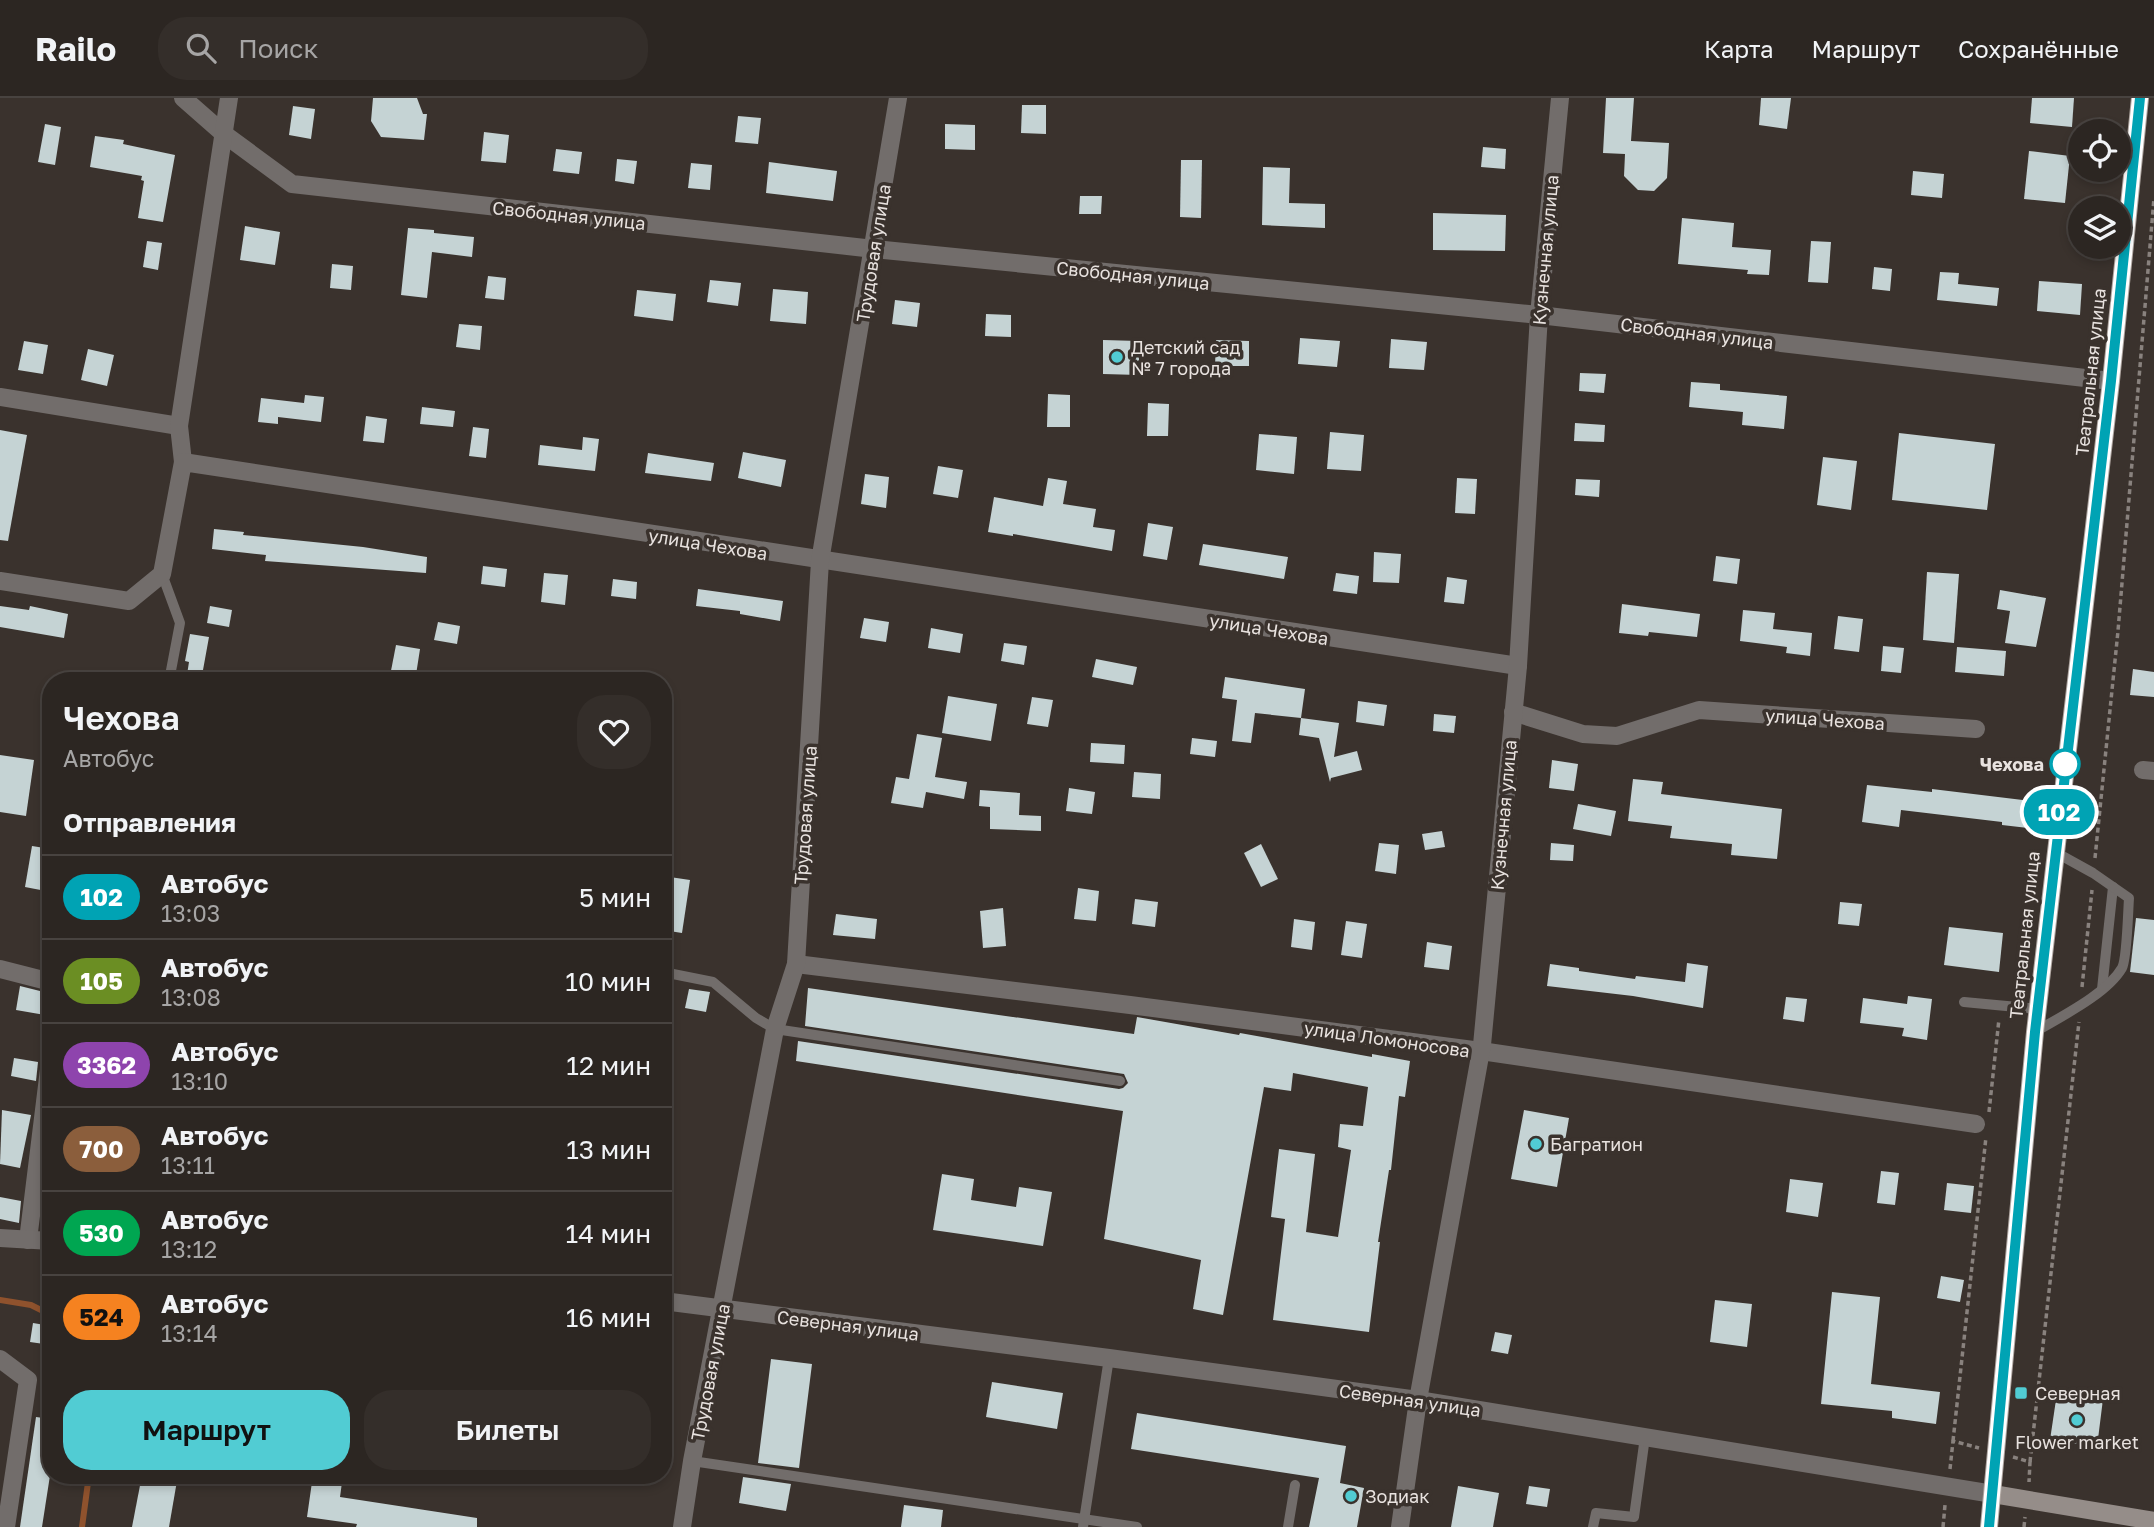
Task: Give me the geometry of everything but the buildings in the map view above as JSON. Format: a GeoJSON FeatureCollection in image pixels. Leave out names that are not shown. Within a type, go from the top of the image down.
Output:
{"type":"FeatureCollection","features":[{"type":"Feature","properties":{"kind":"main road","name":"Театральная улица"},"geometry":{"type":"LineString","coordinates":[[1989,1527],[2054,852],[2111,381],[2140,98]]}},
{"type":"Feature","properties":{"kind":"main road","name":"Северная улица"},"geometry":{"type":"LineString","coordinates":[[1993,1494],[2154,1521]]}},
{"type":"Feature","properties":{"kind":"street","name":"Свободная улица"},"geometry":{"type":"LineString","coordinates":[[183,98],[224,134],[292,184],[874,249],[1539,315],[2111,381]]}},
{"type":"Feature","properties":{"kind":"street"},"geometry":{"type":"LineString","coordinates":[[0,581],[129,601],[162,575],[183,462],[178,426],[229,98]]}},
{"type":"Feature","properties":{"kind":"street","name":"Трудовая улица"},"geometry":{"type":"LineString","coordinates":[[682,1527],[692,1461],[775,1029],[796,964],[820,561],[898,98]]}},
{"type":"Feature","properties":{"kind":"street","name":"Кузнечная улица"},"geometry":{"type":"LineString","coordinates":[[1400,1527],[1418,1400],[1481,1051],[1518,666],[1539,315],[1560,98]]}},
{"type":"Feature","properties":{"kind":"street"},"geometry":{"type":"LineString","coordinates":[[0,397],[178,426]]}},
{"type":"Feature","properties":{"kind":"street","name":"улица Чехова"},"geometry":{"type":"LineString","coordinates":[[183,462],[1518,666]]}},
{"type":"Feature","properties":{"kind":"street","name":"улица Чехова"},"geometry":{"type":"LineString","coordinates":[[1513,712],[1583,733],[1618,736],[1699,710],[1976,729]]}},
{"type":"Feature","properties":{"kind":"street","name":"улица Ломоносова"},"geometry":{"type":"LineString","coordinates":[[796,964],[1481,1051],[1984,1122]]}},
{"type":"Feature","properties":{"kind":"street"},"geometry":{"type":"LineString","coordinates":[[0,969],[42,980]]}},
{"type":"Feature","properties":{"kind":"street"},"geometry":{"type":"LineString","coordinates":[[28,1240],[42,1126]]}},
{"type":"Feature","properties":{"kind":"street"},"geometry":{"type":"LineString","coordinates":[[0,1238],[42,1241]]}},
{"type":"Feature","properties":{"kind":"street","name":"Северная улица"},"geometry":{"type":"LineString","coordinates":[[672,1302],[1418,1400],[1993,1494]]}},
{"type":"Feature","properties":{"kind":"street"},"geometry":{"type":"LineString","coordinates":[[0,1359],[28,1380],[6,1527]]}},
{"type":"Feature","properties":{"kind":"lane"},"geometry":{"type":"LineString","coordinates":[[162,575],[180,623],[171,672]]}},
{"type":"Feature","properties":{"kind":"lane"},"geometry":{"type":"LineString","coordinates":[[2035,1032],[2081,1005],[2102,989],[2123,967],[2129,898],[2093,873],[2054,852]]}},
{"type":"Feature","properties":{"kind":"lane"},"geometry":{"type":"LineString","coordinates":[[2102,989],[2113,887]]}},
{"type":"Feature","properties":{"kind":"lane"},"geometry":{"type":"LineString","coordinates":[[672,974],[713,982],[757,1018],[775,1029],[1120,1082]]}},
{"type":"Feature","properties":{"kind":"lane"},"geometry":{"type":"LineString","coordinates":[[1964,1002],[2038,1009]]}},
{"type":"Feature","properties":{"kind":"lane"},"geometry":{"type":"LineString","coordinates":[[1084,1523],[1109,1358]]}},
{"type":"Feature","properties":{"kind":"lane"},"geometry":{"type":"LineString","coordinates":[[1594,1527],[1596,1513],[1634,1517],[1645,1437]]}},
{"type":"Feature","properties":{"kind":"lane"},"geometry":{"type":"LineString","coordinates":[[692,1461],[1084,1523],[1137,1527]]}},
{"type":"Feature","properties":{"kind":"lane"},"geometry":{"type":"LineString","coordinates":[[1288,1527],[1296,1485]]}},
{"type":"Feature","properties":{"kind":"path"},"geometry":{"type":"LineString","coordinates":[[2031,1462],[2081,1005],[2118,631],[2154,198]]}},
{"type":"Feature","properties":{"kind":"path"},"geometry":{"type":"LineString","coordinates":[[1953,1441],[1984,1122],[2001,1006]]}},
{"type":"Feature","properties":{"kind":"waterway"},"geometry":{"type":"LineString","coordinates":[[0,1300],[31,1305],[42,1310]]}},
{"type":"Feature","properties":{"kind":"waterway"},"geometry":{"type":"LineString","coordinates":[[82,1527],[88,1484]]}},
{"type":"Feature","properties":{"kind":"bus line","name":"102"},"geometry":{"type":"LineString","coordinates":[[1989,1527],[2035,1032],[2111,381],[2140,98]]}},
{"type":"Feature","properties":{"kind":"place","name":"Детский сад № 7 города"},"geometry":{"type":"Point","coordinates":[1117,357]}},
{"type":"Feature","properties":{"kind":"place","name":"Чехова"},"geometry":{"type":"Point","coordinates":[2065,764]}},
{"type":"Feature","properties":{"kind":"place","name":"Багратион"},"geometry":{"type":"Point","coordinates":[1536,1144]}},
{"type":"Feature","properties":{"kind":"place","name":"Северная"},"geometry":{"type":"Point","coordinates":[2021,1393]}},
{"type":"Feature","properties":{"kind":"place","name":"Flower market"},"geometry":{"type":"Point","coordinates":[2077,1420]}},
{"type":"Feature","properties":{"kind":"place","name":"Зодиак"},"geometry":{"type":"Point","coordinates":[1351,1496]}}]}
